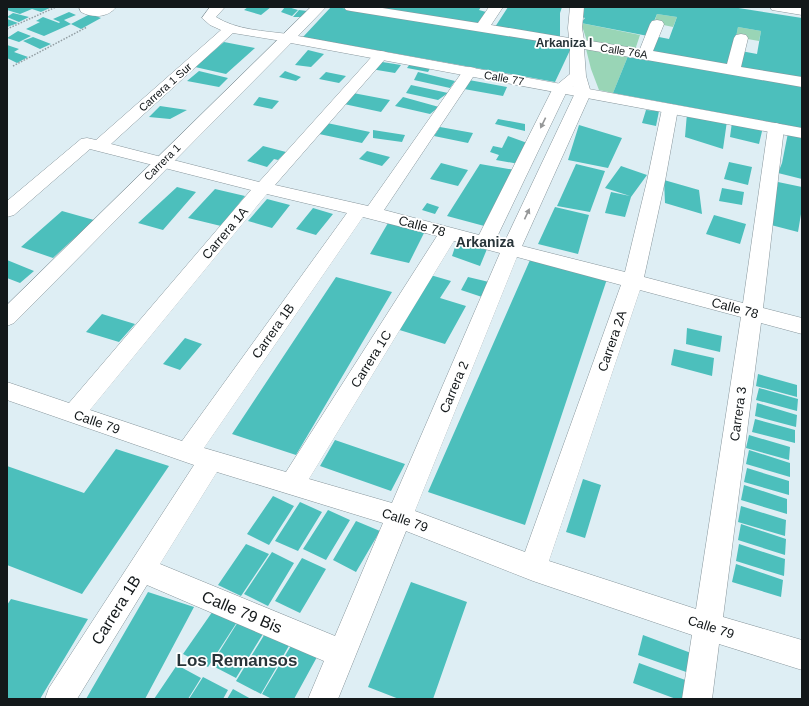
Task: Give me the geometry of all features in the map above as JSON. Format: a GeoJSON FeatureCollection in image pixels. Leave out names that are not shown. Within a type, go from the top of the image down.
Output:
{"type":"FeatureCollection","features":[{"type":"Feature","properties":{"kind":"street"},"geometry":{"type":"LineString","coordinates":[[86,7],[89,11],[107,11]]}},
{"type":"Feature","properties":{"kind":"street","name":"Carrera 1"},"geometry":{"type":"LineString","coordinates":[[7,318],[319,7]]}},
{"type":"Feature","properties":{"kind":"street","name":"Calle 76A"},"geometry":{"type":"LineString","coordinates":[[351,7],[645,54],[802,82]]}},
{"type":"Feature","properties":{"kind":"street"},"geometry":{"type":"LineString","coordinates":[[482,28],[496,7]]}},
{"type":"Feature","properties":{"kind":"street","name":"Carrera 2"},"geometry":{"type":"LineString","coordinates":[[323,699],[581,84],[575,28],[577,7]]}},
{"type":"Feature","properties":{"kind":"street"},"geometry":{"type":"LineString","coordinates":[[777,7],[802,11]]}},
{"type":"Feature","properties":{"kind":"street","name":"Calle 77"},"geometry":{"type":"LineString","coordinates":[[214,12],[214,23],[231,28],[561,88],[581,84],[670,109],[802,133]]}},
{"type":"Feature","properties":{"kind":"street"},"geometry":{"type":"LineString","coordinates":[[645,54],[657,24]]}},
{"type":"Feature","properties":{"kind":"street","name":"Carrera 1 Sur"},"geometry":{"type":"LineString","coordinates":[[7,211],[93,144],[231,28]]}},
{"type":"Feature","properties":{"kind":"street"},"geometry":{"type":"LineString","coordinates":[[733,69],[741,38]]}},
{"type":"Feature","properties":{"kind":"street","name":"Carrera 1A"},"geometry":{"type":"LineString","coordinates":[[73,414],[263,188],[381,55]]}},
{"type":"Feature","properties":{"kind":"street","name":"Carrera 1B"},"geometry":{"type":"LineString","coordinates":[[60,699],[141,569],[199,457],[366,211],[470,71]]}},
{"type":"Feature","properties":{"kind":"street"},"geometry":{"type":"LineString","coordinates":[[485,242],[561,88]]}},
{"type":"Feature","properties":{"kind":"street","name":"Carrera 2A"},"geometry":{"type":"LineString","coordinates":[[533,568],[633,281],[656,182],[670,109]]}},
{"type":"Feature","properties":{"kind":"street","name":"Carrera 3"},"geometry":{"type":"LineString","coordinates":[[697,699],[752,313],[776,128]]}},
{"type":"Feature","properties":{"kind":"street","name":"Calle 78"},"geometry":{"type":"LineString","coordinates":[[93,144],[263,188],[366,211],[802,326]]}},
{"type":"Feature","properties":{"kind":"street","name":"Carrera 1C"},"geometry":{"type":"LineString","coordinates":[[292,485],[449,233]]}},
{"type":"Feature","properties":{"kind":"street","name":"Calle 79"},"geometry":{"type":"LineString","coordinates":[[7,391],[199,457],[400,517],[533,568],[708,627],[802,655]]}},
{"type":"Feature","properties":{"kind":"street","name":"Calle 79 Bis"},"geometry":{"type":"LineString","coordinates":[[141,569],[342,654]]}},
{"type":"Feature","properties":{"kind":"path"},"geometry":{"type":"LineString","coordinates":[[7,29],[56,7]]}},
{"type":"Feature","properties":{"kind":"path"},"geometry":{"type":"LineString","coordinates":[[13,66],[107,11]]}},
{"type":"Feature","properties":{"kind":"green space"},"geometry":{"type":"Polygon","coordinates":[[[657,14],[677,17],[673,27],[654,23],[657,14]]]}},
{"type":"Feature","properties":{"kind":"green space"},"geometry":{"type":"Polygon","coordinates":[[[581,23],[640,35],[635,50],[587,41],[581,23]]]}},
{"type":"Feature","properties":{"kind":"green space"},"geometry":{"type":"Polygon","coordinates":[[[738,27],[761,31],[759,41],[736,37],[738,27]]]}},
{"type":"Feature","properties":{"kind":"green space"},"geometry":{"type":"Polygon","coordinates":[[[586,49],[628,56],[613,93],[599,90],[591,69],[586,49]]]}},
{"type":"Feature","properties":{"kind":"building"},"geometry":{"type":"Polygon","coordinates":[[[7,7],[52,7],[41,12],[32,9],[20,14],[7,10],[7,7]]]}},
{"type":"Feature","properties":{"kind":"building"},"geometry":{"type":"Polygon","coordinates":[[[248,7],[271,7],[261,15],[244,10],[248,7]]]}},
{"type":"Feature","properties":{"kind":"building"},"geometry":{"type":"Polygon","coordinates":[[[285,7],[298,10],[292,16],[281,12],[285,7]]]}},
{"type":"Feature","properties":{"kind":"building"},"geometry":{"type":"Polygon","coordinates":[[[331,7],[572,46],[555,82],[303,37],[331,7]]]}},
{"type":"Feature","properties":{"kind":"building"},"geometry":{"type":"Polygon","coordinates":[[[373,7],[481,7],[479,10],[486,12],[477,24],[373,7]]]}},
{"type":"Feature","properties":{"kind":"building"},"geometry":{"type":"Polygon","coordinates":[[[508,7],[562,7],[560,13],[560,38],[495,27],[508,7]]]}},
{"type":"Feature","properties":{"kind":"building"},"geometry":{"type":"Polygon","coordinates":[[[583,7],[732,7],[802,18],[802,80],[737,69],[741,51],[757,54],[761,31],[738,27],[730,67],[648,53],[654,36],[669,39],[677,17],[657,14],[648,36],[581,23],[585,18],[582,17],[583,7]]]}},
{"type":"Feature","properties":{"kind":"building"},"geometry":{"type":"Polygon","coordinates":[[[299,10],[307,11],[301,17],[293,17],[299,10]]]}},
{"type":"Feature","properties":{"kind":"building"},"geometry":{"type":"Polygon","coordinates":[[[69,12],[76,15],[64,20],[71,24],[44,36],[26,29],[40,22],[36,21],[43,17],[59,23],[60,22],[53,19],[69,12]]]}},
{"type":"Feature","properties":{"kind":"building"},"geometry":{"type":"Polygon","coordinates":[[[13,13],[29,17],[19,22],[7,17],[13,13]]]}},
{"type":"Feature","properties":{"kind":"building"},"geometry":{"type":"Polygon","coordinates":[[[90,14],[101,18],[81,29],[71,24],[90,14]]]}},
{"type":"Feature","properties":{"kind":"building"},"geometry":{"type":"Polygon","coordinates":[[[7,19],[18,23],[7,27],[7,19]]]}},
{"type":"Feature","properties":{"kind":"building"},"geometry":{"type":"Polygon","coordinates":[[[18,31],[31,36],[19,42],[7,38],[18,31]]]}},
{"type":"Feature","properties":{"kind":"building"},"geometry":{"type":"Polygon","coordinates":[[[33,37],[51,44],[40,49],[23,41],[33,37]]]}},
{"type":"Feature","properties":{"kind":"building"},"geometry":{"type":"Polygon","coordinates":[[[224,42],[255,48],[226,74],[195,67],[224,42]]]}},
{"type":"Feature","properties":{"kind":"building"},"geometry":{"type":"Polygon","coordinates":[[[7,45],[19,49],[14,52],[28,57],[17,63],[7,58],[7,45]]]}},
{"type":"Feature","properties":{"kind":"building"},"geometry":{"type":"Polygon","coordinates":[[[308,50],[324,54],[311,67],[295,65],[308,50]]]}},
{"type":"Feature","properties":{"kind":"building"},"geometry":{"type":"Polygon","coordinates":[[[628,56],[802,86],[802,128],[613,93],[628,56]]]}},
{"type":"Feature","properties":{"kind":"building"},"geometry":{"type":"Polygon","coordinates":[[[376,61],[401,65],[395,73],[371,69],[376,61]]]}},
{"type":"Feature","properties":{"kind":"building"},"geometry":{"type":"Polygon","coordinates":[[[412,61],[432,65],[428,72],[407,68],[412,61]]]}},
{"type":"Feature","properties":{"kind":"building"},"geometry":{"type":"Polygon","coordinates":[[[199,71],[228,78],[219,87],[187,81],[199,71]]]}},
{"type":"Feature","properties":{"kind":"building"},"geometry":{"type":"Polygon","coordinates":[[[285,71],[301,77],[296,81],[279,77],[285,71]]]}},
{"type":"Feature","properties":{"kind":"building"},"geometry":{"type":"Polygon","coordinates":[[[326,72],[346,76],[339,83],[319,79],[326,72]]]}},
{"type":"Feature","properties":{"kind":"building"},"geometry":{"type":"Polygon","coordinates":[[[418,72],[455,81],[450,88],[414,80],[418,72]]]}},
{"type":"Feature","properties":{"kind":"building"},"geometry":{"type":"Polygon","coordinates":[[[469,80],[507,87],[503,96],[464,89],[469,80]]]}},
{"type":"Feature","properties":{"kind":"building"},"geometry":{"type":"Polygon","coordinates":[[[411,85],[448,93],[438,100],[406,93],[411,85]]]}},
{"type":"Feature","properties":{"kind":"building"},"geometry":{"type":"Polygon","coordinates":[[[353,93],[390,100],[381,112],[344,104],[353,93]]]}},
{"type":"Feature","properties":{"kind":"building"},"geometry":{"type":"Polygon","coordinates":[[[259,97],[279,101],[272,109],[253,105],[259,97]]]}},
{"type":"Feature","properties":{"kind":"building"},"geometry":{"type":"Polygon","coordinates":[[[403,97],[439,107],[430,114],[395,106],[403,97]]]}},
{"type":"Feature","properties":{"kind":"building"},"geometry":{"type":"Polygon","coordinates":[[[160,106],[187,110],[170,119],[149,117],[160,106]]]}},
{"type":"Feature","properties":{"kind":"building"},"geometry":{"type":"Polygon","coordinates":[[[646,110],[659,111],[656,126],[642,123],[646,110]]]}},
{"type":"Feature","properties":{"kind":"building"},"geometry":{"type":"Polygon","coordinates":[[[687,113],[727,121],[723,149],[685,137],[687,113]]]}},
{"type":"Feature","properties":{"kind":"building"},"geometry":{"type":"Polygon","coordinates":[[[498,119],[525,124],[525,131],[495,124],[498,119]]]}},
{"type":"Feature","properties":{"kind":"building"},"geometry":{"type":"Polygon","coordinates":[[[732,122],[763,127],[759,144],[730,137],[732,122]]]}},
{"type":"Feature","properties":{"kind":"building"},"geometry":{"type":"Polygon","coordinates":[[[327,123],[370,132],[362,143],[319,134],[327,123]]]}},
{"type":"Feature","properties":{"kind":"building"},"geometry":{"type":"Polygon","coordinates":[[[579,125],[622,138],[608,168],[568,160],[579,125]]]}},
{"type":"Feature","properties":{"kind":"building"},"geometry":{"type":"Polygon","coordinates":[[[440,127],[473,133],[468,143],[434,136],[440,127]]]}},
{"type":"Feature","properties":{"kind":"building"},"geometry":{"type":"Polygon","coordinates":[[[373,130],[405,135],[402,142],[373,138],[373,130]]]}},
{"type":"Feature","properties":{"kind":"building"},"geometry":{"type":"Polygon","coordinates":[[[788,133],[802,136],[802,179],[778,173],[782,163],[788,133]]]}},
{"type":"Feature","properties":{"kind":"building"},"geometry":{"type":"Polygon","coordinates":[[[508,136],[530,144],[519,164],[496,160],[499,155],[490,152],[493,146],[502,148],[508,136]]]}},
{"type":"Feature","properties":{"kind":"building"},"geometry":{"type":"Polygon","coordinates":[[[263,146],[286,152],[278,160],[274,159],[267,167],[247,161],[263,146]]]}},
{"type":"Feature","properties":{"kind":"building"},"geometry":{"type":"Polygon","coordinates":[[[367,151],[390,157],[382,166],[359,159],[367,151]]]}},
{"type":"Feature","properties":{"kind":"building"},"geometry":{"type":"Polygon","coordinates":[[[729,162],[752,167],[748,185],[724,179],[729,162]]]}},
{"type":"Feature","properties":{"kind":"building"},"geometry":{"type":"Polygon","coordinates":[[[441,163],[468,170],[458,186],[430,179],[441,163]]]}},
{"type":"Feature","properties":{"kind":"building"},"geometry":{"type":"Polygon","coordinates":[[[480,164],[515,170],[488,227],[447,216],[480,164]]]}},
{"type":"Feature","properties":{"kind":"building"},"geometry":{"type":"Polygon","coordinates":[[[576,164],[605,171],[590,212],[557,206],[576,164]]]}},
{"type":"Feature","properties":{"kind":"building"},"geometry":{"type":"Polygon","coordinates":[[[621,166],[647,175],[631,197],[625,217],[605,213],[611,192],[630,196],[605,188],[621,166]]]}},
{"type":"Feature","properties":{"kind":"building"},"geometry":{"type":"Polygon","coordinates":[[[664,180],[699,190],[702,214],[665,203],[664,180]]]}},
{"type":"Feature","properties":{"kind":"building"},"geometry":{"type":"Polygon","coordinates":[[[778,182],[802,187],[802,208],[798,232],[771,225],[778,182]]]}},
{"type":"Feature","properties":{"kind":"building"},"geometry":{"type":"Polygon","coordinates":[[[177,187],[196,192],[163,230],[138,223],[177,187]]]}},
{"type":"Feature","properties":{"kind":"building"},"geometry":{"type":"Polygon","coordinates":[[[722,188],[744,192],[742,205],[719,201],[722,188]]]}},
{"type":"Feature","properties":{"kind":"building"},"geometry":{"type":"Polygon","coordinates":[[[215,189],[245,196],[221,226],[188,218],[215,189]]]}},
{"type":"Feature","properties":{"kind":"building"},"geometry":{"type":"Polygon","coordinates":[[[267,199],[290,205],[272,228],[248,221],[267,199]]]}},
{"type":"Feature","properties":{"kind":"building"},"geometry":{"type":"Polygon","coordinates":[[[427,203],[439,207],[435,214],[422,210],[427,203]]]}},
{"type":"Feature","properties":{"kind":"building"},"geometry":{"type":"Polygon","coordinates":[[[555,207],[589,215],[578,254],[538,244],[555,207]]]}},
{"type":"Feature","properties":{"kind":"building"},"geometry":{"type":"Polygon","coordinates":[[[313,208],[333,214],[316,235],[296,229],[313,208]]]}},
{"type":"Feature","properties":{"kind":"building"},"geometry":{"type":"Polygon","coordinates":[[[62,211],[94,220],[53,258],[21,247],[62,211]]]}},
{"type":"Feature","properties":{"kind":"building"},"geometry":{"type":"Polygon","coordinates":[[[714,215],[746,224],[740,244],[706,234],[714,215]]]}},
{"type":"Feature","properties":{"kind":"building"},"geometry":{"type":"Polygon","coordinates":[[[388,223],[425,231],[409,263],[370,254],[388,223]]]}},
{"type":"Feature","properties":{"kind":"building"},"geometry":{"type":"Polygon","coordinates":[[[457,241],[487,249],[480,266],[452,256],[457,241]]]}},
{"type":"Feature","properties":{"kind":"building"},"geometry":{"type":"Polygon","coordinates":[[[7,260],[34,271],[20,283],[7,278],[7,260]]]}},
{"type":"Feature","properties":{"kind":"building"},"geometry":{"type":"Polygon","coordinates":[[[530,260],[607,279],[525,525],[428,492],[530,260]]]}},
{"type":"Feature","properties":{"kind":"building"},"geometry":{"type":"Polygon","coordinates":[[[427,274],[451,281],[440,298],[466,306],[445,344],[393,328],[427,274]]]}},
{"type":"Feature","properties":{"kind":"building"},"geometry":{"type":"Polygon","coordinates":[[[336,277],[392,292],[296,455],[232,434],[336,277]]]}},
{"type":"Feature","properties":{"kind":"building"},"geometry":{"type":"Polygon","coordinates":[[[468,277],[489,282],[482,297],[461,290],[468,277]]]}},
{"type":"Feature","properties":{"kind":"building"},"geometry":{"type":"Polygon","coordinates":[[[102,314],[135,324],[119,342],[86,332],[102,314]]]}},
{"type":"Feature","properties":{"kind":"building"},"geometry":{"type":"Polygon","coordinates":[[[687,328],[722,336],[720,352],[686,344],[687,328]]]}},
{"type":"Feature","properties":{"kind":"building"},"geometry":{"type":"Polygon","coordinates":[[[185,338],[202,344],[180,370],[163,364],[185,338]]]}},
{"type":"Feature","properties":{"kind":"building"},"geometry":{"type":"Polygon","coordinates":[[[674,349],[714,358],[712,376],[671,365],[674,349]]]}},
{"type":"Feature","properties":{"kind":"building"},"geometry":{"type":"Polygon","coordinates":[[[758,374],[797,385],[797,397],[756,386],[758,374]]]}},
{"type":"Feature","properties":{"kind":"building"},"geometry":{"type":"Polygon","coordinates":[[[759,388],[798,399],[797,411],[756,400],[759,388]]]}},
{"type":"Feature","properties":{"kind":"building"},"geometry":{"type":"Polygon","coordinates":[[[757,403],[797,415],[796,427],[755,416],[757,403]]]}},
{"type":"Feature","properties":{"kind":"building"},"geometry":{"type":"Polygon","coordinates":[[[755,419],[795,430],[795,443],[752,432],[755,419]]]}},
{"type":"Feature","properties":{"kind":"building"},"geometry":{"type":"Polygon","coordinates":[[[749,435],[790,447],[789,460],[746,448],[749,435]]]}},
{"type":"Feature","properties":{"kind":"building"},"geometry":{"type":"Polygon","coordinates":[[[335,440],[405,464],[391,491],[320,466],[335,440]]]}},
{"type":"Feature","properties":{"kind":"building"},"geometry":{"type":"Polygon","coordinates":[[[116,449],[169,466],[82,594],[7,565],[7,466],[84,493],[116,449]]]}},
{"type":"Feature","properties":{"kind":"building"},"geometry":{"type":"Polygon","coordinates":[[[749,450],[790,463],[790,477],[746,464],[749,450]]]}},
{"type":"Feature","properties":{"kind":"building"},"geometry":{"type":"Polygon","coordinates":[[[747,468],[789,481],[789,495],[744,482],[747,468]]]}},
{"type":"Feature","properties":{"kind":"building"},"geometry":{"type":"Polygon","coordinates":[[[583,479],[601,485],[585,538],[566,532],[583,479]]]}},
{"type":"Feature","properties":{"kind":"building"},"geometry":{"type":"Polygon","coordinates":[[[744,485],[787,499],[787,514],[741,500],[744,485]]]}},
{"type":"Feature","properties":{"kind":"building"},"geometry":{"type":"Polygon","coordinates":[[[273,496],[294,506],[269,545],[247,534],[273,496]]]}},
{"type":"Feature","properties":{"kind":"building"},"geometry":{"type":"Polygon","coordinates":[[[300,502],[322,512],[298,551],[275,541],[300,502]]]}},
{"type":"Feature","properties":{"kind":"building"},"geometry":{"type":"Polygon","coordinates":[[[741,506],[786,520],[785,536],[738,522],[741,506]]]}},
{"type":"Feature","properties":{"kind":"building"},"geometry":{"type":"Polygon","coordinates":[[[328,510],[350,520],[326,560],[303,549],[328,510]]]}},
{"type":"Feature","properties":{"kind":"building"},"geometry":{"type":"Polygon","coordinates":[[[356,521],[380,531],[356,572],[333,560],[356,521]]]}},
{"type":"Feature","properties":{"kind":"building"},"geometry":{"type":"Polygon","coordinates":[[[741,524],[786,539],[785,555],[738,540],[741,524]]]}},
{"type":"Feature","properties":{"kind":"building"},"geometry":{"type":"Polygon","coordinates":[[[246,544],[269,554],[241,596],[218,585],[246,544]]]}},
{"type":"Feature","properties":{"kind":"building"},"geometry":{"type":"Polygon","coordinates":[[[739,544],[785,559],[784,576],[736,561],[739,544]]]}},
{"type":"Feature","properties":{"kind":"building"},"geometry":{"type":"Polygon","coordinates":[[[272,552],[294,563],[268,606],[244,594],[272,552]]]}},
{"type":"Feature","properties":{"kind":"building"},"geometry":{"type":"Polygon","coordinates":[[[302,558],[326,569],[300,613],[275,601],[302,558]]]}},
{"type":"Feature","properties":{"kind":"building"},"geometry":{"type":"Polygon","coordinates":[[[736,564],[783,580],[781,597],[732,582],[736,564]]]}},
{"type":"Feature","properties":{"kind":"building"},"geometry":{"type":"Polygon","coordinates":[[[411,582],[467,602],[433,699],[399,699],[368,687],[411,582]]]}},
{"type":"Feature","properties":{"kind":"building"},"geometry":{"type":"Polygon","coordinates":[[[148,592],[194,607],[145,699],[86,699],[148,592]]]}},
{"type":"Feature","properties":{"kind":"building"},"geometry":{"type":"Polygon","coordinates":[[[11,599],[88,619],[40,699],[7,699],[7,605],[11,599]]]}},
{"type":"Feature","properties":{"kind":"building"},"geometry":{"type":"Polygon","coordinates":[[[215,608],[239,619],[208,667],[183,654],[215,608]]]}},
{"type":"Feature","properties":{"kind":"building"},"geometry":{"type":"Polygon","coordinates":[[[241,617],[266,629],[236,678],[211,665],[241,617]]]}},
{"type":"Feature","properties":{"kind":"building"},"geometry":{"type":"Polygon","coordinates":[[[266,632],[290,644],[261,694],[236,681],[266,632]]]}},
{"type":"Feature","properties":{"kind":"building"},"geometry":{"type":"Polygon","coordinates":[[[643,635],[691,653],[689,673],[638,655],[643,635]]]}},
{"type":"Feature","properties":{"kind":"building"},"geometry":{"type":"Polygon","coordinates":[[[292,644],[317,657],[294,699],[272,699],[262,694],[292,644]]]}},
{"type":"Feature","properties":{"kind":"building"},"geometry":{"type":"Polygon","coordinates":[[[639,663],[688,681],[686,699],[676,699],[633,683],[639,663]]]}},
{"type":"Feature","properties":{"kind":"building"},"geometry":{"type":"Polygon","coordinates":[[[177,665],[201,678],[188,699],[154,699],[177,665]]]}},
{"type":"Feature","properties":{"kind":"building"},"geometry":{"type":"Polygon","coordinates":[[[203,677],[228,690],[223,699],[189,699],[203,677]]]}},
{"type":"Feature","properties":{"kind":"building"},"geometry":{"type":"Polygon","coordinates":[[[233,689],[251,699],[227,699],[233,689]]]}},
{"type":"Feature","properties":{"kind":"district","name":"Arkaniza I"},"geometry":{"type":"Point","coordinates":[564,43]}},
{"type":"Feature","properties":{"kind":"district","name":"Arkaniza"},"geometry":{"type":"Point","coordinates":[485,242]}},
{"type":"Feature","properties":{"kind":"district","name":"Los Remansos"},"geometry":{"type":"Point","coordinates":[237,660]}}]}
